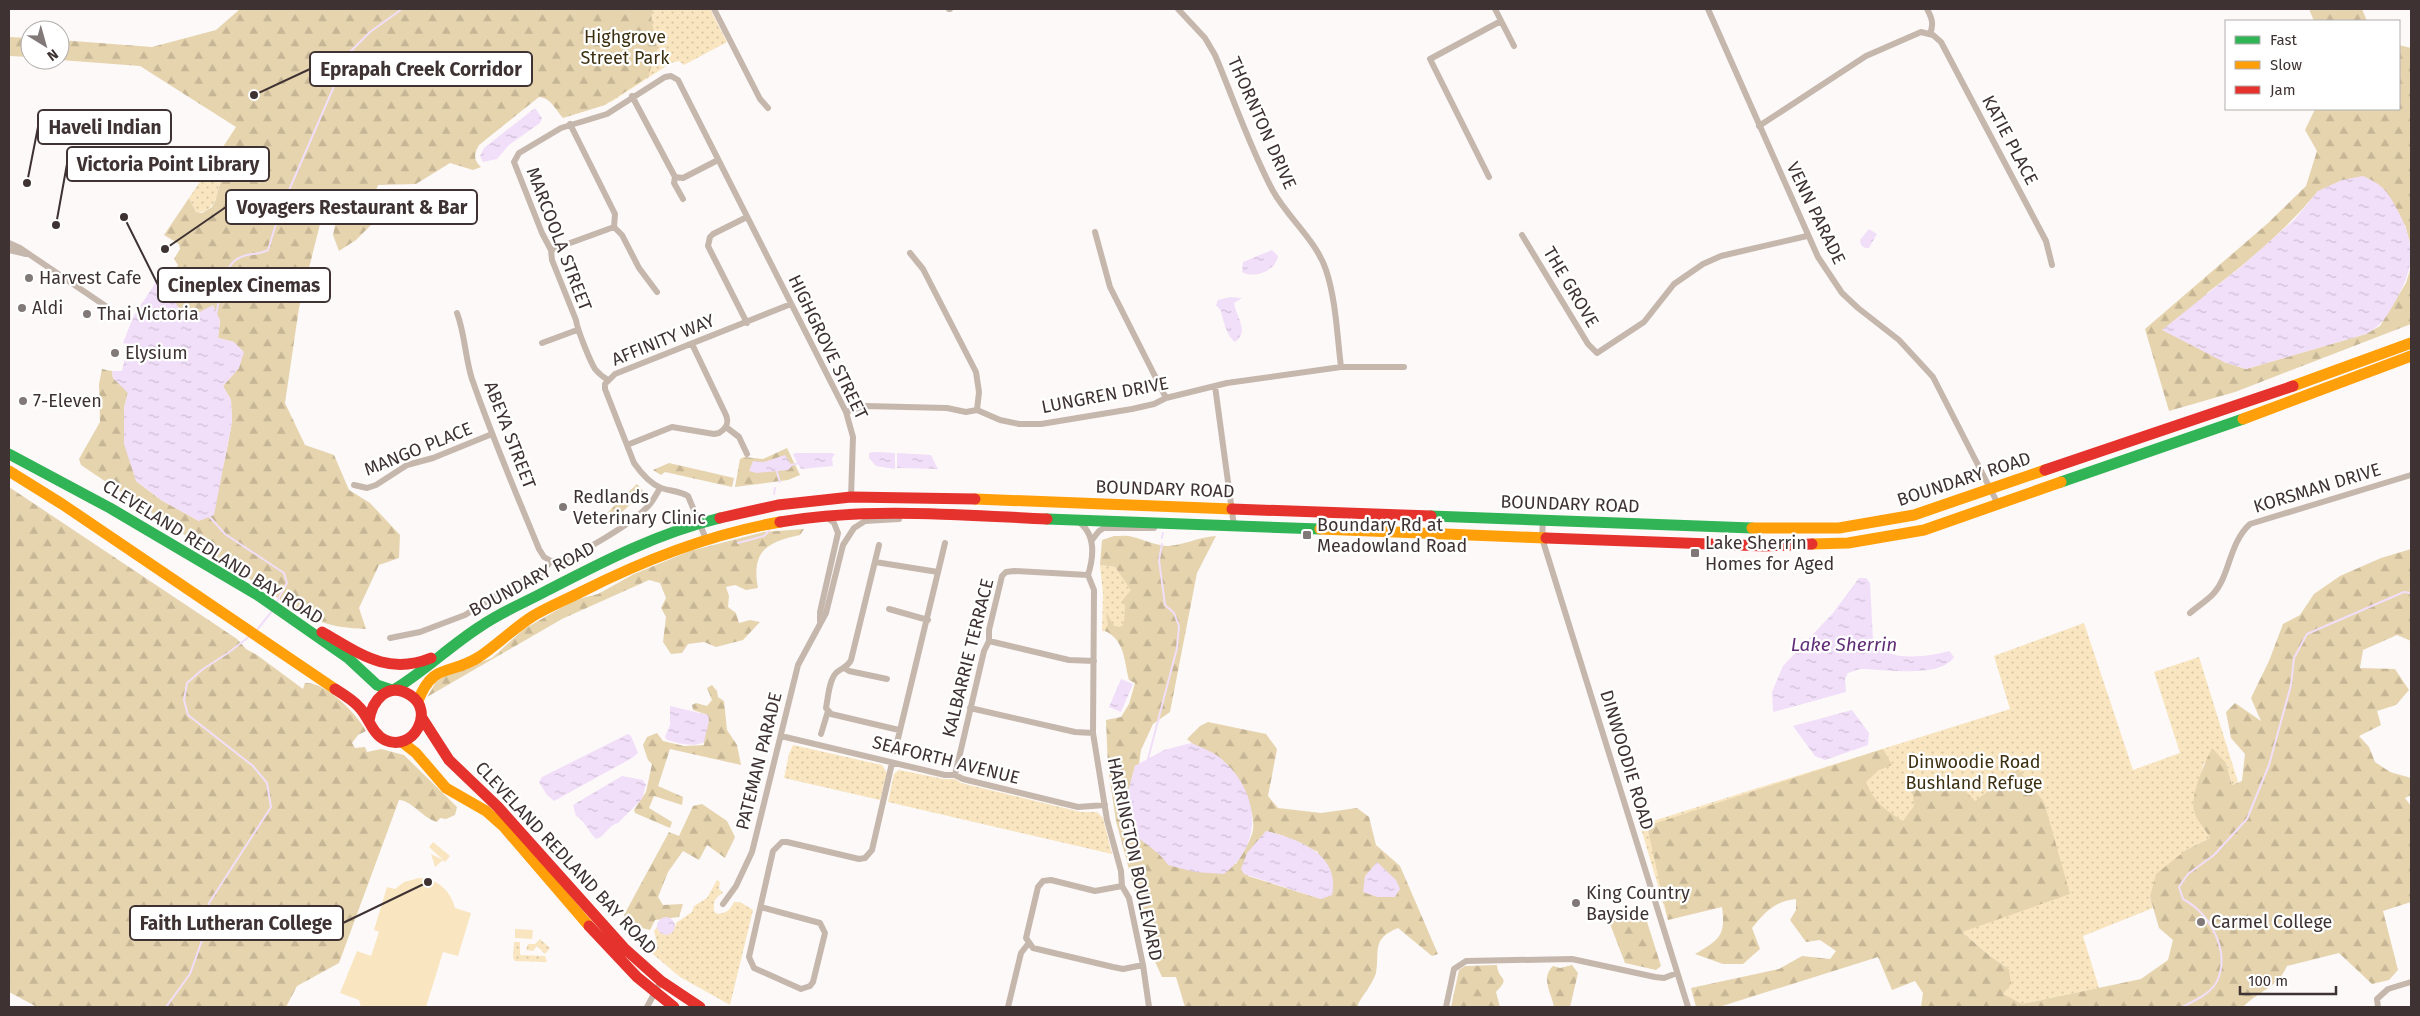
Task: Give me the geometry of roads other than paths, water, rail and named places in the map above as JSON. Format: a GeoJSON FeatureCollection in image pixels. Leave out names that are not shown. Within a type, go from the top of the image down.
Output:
{"type":"FeatureCollection","features":[{"type":"Feature","properties":{"kind":"highway","name":"BOUNDARY ROAD"},"geometry":{"type":"LineString","coordinates":[[393,690],[421,672],[483,624],[614,556],[700,523],[778,505],[851,497],[922,497],[1769,529],[1839,528],[1914,515],[2326,376],[2411,343]]}},
{"type":"Feature","properties":{"kind":"highway","name":"BOUNDARY ROAD"},"geometry":{"type":"LineString","coordinates":[[418,701],[422,687],[428,678],[442,669],[458,667],[474,660],[536,614],[623,570],[706,539],[748,528],[825,516],[920,514],[1764,546],[1848,543],[1924,530],[2260,412],[2411,356]]}},
{"type":"Feature","properties":{"kind":"highway","name":"CLEVELAND REDLAND BAY ROAD"},"geometry":{"type":"LineString","coordinates":[[9,454],[110,508],[259,596],[338,646]]}},
{"type":"Feature","properties":{"kind":"highway","name":"CLEVELAND REDLAND BAY ROAD"},"geometry":{"type":"LineString","coordinates":[[9,471],[62,504],[305,668],[359,707],[369,721],[374,733],[381,739],[392,743],[402,742],[415,750],[445,787],[492,815],[530,856],[610,950],[654,993],[674,1007]]}},
{"type":"Feature","properties":{"kind":"highway"},"geometry":{"type":"LineString","coordinates":[[338,646],[370,660],[398,667],[425,662],[450,648]]}},
{"type":"Feature","properties":{"kind":"highway"},"geometry":{"type":"LineString","coordinates":[[338,646],[377,685],[410,694],[418,701]]}},
{"type":"Feature","properties":{"kind":"highway"},"geometry":{"type":"LineString","coordinates":[[369,721],[369,709],[375,699],[383,693],[393,690]]}},
{"type":"Feature","properties":{"kind":"highway","name":"CLEVELAND REDLAND BAY ROAD"},"geometry":{"type":"LineString","coordinates":[[418,701],[422,718],[449,760],[498,807],[624,948],[661,982],[700,1007]]}},
{"type":"Feature","properties":{"kind":"highway"},"geometry":{"type":"LineString","coordinates":[[402,742],[412,737],[419,728],[422,718]]}},
{"type":"Feature","properties":{"kind":"street"},"geometry":{"type":"LineString","coordinates":[[714,9],[760,100],[768,108]]}},
{"type":"Feature","properties":{"kind":"street","name":"THORNTON DRIVE"},"geometry":{"type":"LineString","coordinates":[[1178,9],[1205,38],[1215,55],[1274,192],[1289,216],[1317,252],[1325,268],[1330,284],[1341,367]]}},
{"type":"Feature","properties":{"kind":"street"},"geometry":{"type":"LineString","coordinates":[[1495,9],[1514,46]]}},
{"type":"Feature","properties":{"kind":"street","name":"VENN PARADE"},"geometry":{"type":"LineString","coordinates":[[1708,9],[1807,236],[1830,277],[1842,293],[1858,308],[1899,340],[1933,378],[1998,504]]}},
{"type":"Feature","properties":{"kind":"street"},"geometry":{"type":"LineString","coordinates":[[1759,126],[1860,60],[1921,32],[1931,34],[1933,26],[1927,9]]}},
{"type":"Feature","properties":{"kind":"street"},"geometry":{"type":"LineString","coordinates":[[1489,177],[1430,59],[1502,21]]}},
{"type":"Feature","properties":{"kind":"street","name":"KATIE PLACE"},"geometry":{"type":"LineString","coordinates":[[1931,34],[1941,42],[2046,242],[2052,265]]}},
{"type":"Feature","properties":{"kind":"street","name":"MARCOOLA STREET"},"geometry":{"type":"LineString","coordinates":[[608,380],[596,370],[583,338],[577,330],[576,320],[552,260],[551,250],[542,233],[514,162],[519,153],[570,124],[607,114],[665,76],[672,76]]}},
{"type":"Feature","properties":{"kind":"street","name":"HIGHGROVE STREET"},"geometry":{"type":"LineString","coordinates":[[672,76],[678,80],[846,412],[853,437],[851,497]]}},
{"type":"Feature","properties":{"kind":"street"},"geometry":{"type":"LineString","coordinates":[[632,96],[675,177],[674,183],[682,199]]}},
{"type":"Feature","properties":{"kind":"street"},"geometry":{"type":"LineString","coordinates":[[570,124],[615,214],[614,228]]}},
{"type":"Feature","properties":{"kind":"street"},"geometry":{"type":"LineString","coordinates":[[675,177],[683,178],[718,160]]}},
{"type":"Feature","properties":{"kind":"street"},"geometry":{"type":"LineString","coordinates":[[747,217],[713,234],[710,237],[708,246],[747,323]]}},
{"type":"Feature","properties":{"kind":"street"},"geometry":{"type":"LineString","coordinates":[[551,250],[614,228]]}},
{"type":"Feature","properties":{"kind":"street"},"geometry":{"type":"LineString","coordinates":[[614,228],[622,235],[639,268],[657,292]]}},
{"type":"Feature","properties":{"kind":"street"},"geometry":{"type":"LineString","coordinates":[[1095,232],[1115,299],[1166,398]]}},
{"type":"Feature","properties":{"kind":"street","name":"THE GROVE"},"geometry":{"type":"LineString","coordinates":[[1522,236],[1588,344],[1596,352],[1644,322],[1674,284],[1703,264],[1721,256],[1807,236]]}},
{"type":"Feature","properties":{"kind":"street"},"geometry":{"type":"LineString","coordinates":[[9,243],[20,248],[107,307]]}},
{"type":"Feature","properties":{"kind":"street"},"geometry":{"type":"LineString","coordinates":[[9,250],[28,255]]}},
{"type":"Feature","properties":{"kind":"street"},"geometry":{"type":"LineString","coordinates":[[910,253],[923,269],[976,372],[979,392],[977,410]]}},
{"type":"Feature","properties":{"kind":"street","name":"AFFINITY WAY"},"geometry":{"type":"LineString","coordinates":[[700,523],[688,496],[682,492],[660,488],[641,474],[634,463],[605,389],[608,380],[615,374],[791,304]]}},
{"type":"Feature","properties":{"kind":"street","name":"ABEYA STREET"},"geometry":{"type":"LineString","coordinates":[[457,313],[463,329],[472,378],[492,434],[539,549],[551,561]]}},
{"type":"Feature","properties":{"kind":"street"},"geometry":{"type":"LineString","coordinates":[[542,343],[577,330]]}},
{"type":"Feature","properties":{"kind":"street"},"geometry":{"type":"LineString","coordinates":[[627,445],[672,427],[719,434],[726,427],[728,422],[726,415],[692,344]]}},
{"type":"Feature","properties":{"kind":"street","name":"LUNGREN DRIVE"},"geometry":{"type":"LineString","coordinates":[[846,412],[865,406],[947,408],[966,412],[977,410],[1000,420],[1018,424],[1040,424],[1132,409],[1154,404],[1166,398],[1215,386],[1341,367],[1404,367]]}},
{"type":"Feature","properties":{"kind":"street"},"geometry":{"type":"LineString","coordinates":[[1215,386],[1234,526]]}},
{"type":"Feature","properties":{"kind":"street"},"geometry":{"type":"LineString","coordinates":[[726,427],[739,437],[747,454]]}},
{"type":"Feature","properties":{"kind":"street","name":"MANGO PLACE"},"geometry":{"type":"LineString","coordinates":[[354,485],[366,488],[376,485],[407,465],[433,458],[492,434]]}},
{"type":"Feature","properties":{"kind":"street","name":"KORSMAN DRIVE"},"geometry":{"type":"LineString","coordinates":[[2190,613],[2215,592],[2237,540],[2243,530],[2250,524],[2411,475]]}},
{"type":"Feature","properties":{"kind":"street","name":"BOUNDARY ROAD"},"geometry":{"type":"LineString","coordinates":[[390,638],[420,632],[465,615],[502,591],[540,574],[551,561],[565,559],[629,523],[650,505],[660,488]]}},
{"type":"Feature","properties":{"kind":"street","name":"PATEMAN PARADE"},"geometry":{"type":"LineString","coordinates":[[723,904],[736,886],[752,852],[798,665],[826,613],[843,545],[854,528],[865,521],[904,519],[920,514]]}},
{"type":"Feature","properties":{"kind":"street","name":"PATEMAN PARADE"},"geometry":{"type":"LineString","coordinates":[[820,623],[820,612],[838,533],[834,523],[825,516]]}},
{"type":"Feature","properties":{"kind":"street"},"geometry":{"type":"LineString","coordinates":[[1077,520],[1087,528],[1092,540]]}},
{"type":"Feature","properties":{"kind":"street","name":"DINWOODIE ROAD"},"geometry":{"type":"LineString","coordinates":[[1543,520],[1542,538],[1688,1007]]}},
{"type":"Feature","properties":{"kind":"street"},"geometry":{"type":"LineString","coordinates":[[700,523],[706,539]]}},
{"type":"Feature","properties":{"kind":"street"},"geometry":{"type":"LineString","coordinates":[[1092,540],[1098,531],[1104,528],[1196,528],[1207,525]]}},
{"type":"Feature","properties":{"kind":"street","name":"HARRINGTON BOULEVARD"},"geometry":{"type":"LineString","coordinates":[[1092,540],[1091,565],[1088,575],[1094,590],[1093,733],[1105,805],[1121,870],[1122,886],[1129,898],[1143,965],[1149,1007]]}},
{"type":"Feature","properties":{"kind":"street"},"geometry":{"type":"LineString","coordinates":[[895,751],[904,722],[945,544]]}},
{"type":"Feature","properties":{"kind":"street"},"geometry":{"type":"LineString","coordinates":[[821,734],[828,712],[826,708],[833,677],[851,660],[879,545]]}},
{"type":"Feature","properties":{"kind":"street"},"geometry":{"type":"LineString","coordinates":[[875,562],[938,572]]}},
{"type":"Feature","properties":{"kind":"street","name":"KALBARRIE TERRACE"},"geometry":{"type":"LineString","coordinates":[[955,774],[984,651],[989,641],[989,630],[1002,576],[1006,572],[1088,575]]}},
{"type":"Feature","properties":{"kind":"street"},"geometry":{"type":"LineString","coordinates":[[889,610],[928,620]]}},
{"type":"Feature","properties":{"kind":"street"},"geometry":{"type":"LineString","coordinates":[[989,641],[1069,660],[1094,661]]}},
{"type":"Feature","properties":{"kind":"street"},"geometry":{"type":"LineString","coordinates":[[844,668],[849,672],[887,679]]}},
{"type":"Feature","properties":{"kind":"street"},"geometry":{"type":"LineString","coordinates":[[970,708],[1075,732],[1093,733]]}},
{"type":"Feature","properties":{"kind":"street"},"geometry":{"type":"LineString","coordinates":[[828,712],[900,730]]}},
{"type":"Feature","properties":{"kind":"street","name":"SEAFORTH AVENUE"},"geometry":{"type":"LineString","coordinates":[[781,736],[945,776],[955,774],[963,779],[1078,807],[1105,805]]}},
{"type":"Feature","properties":{"kind":"street"},"geometry":{"type":"LineString","coordinates":[[761,907],[820,923],[825,934],[814,982],[810,986],[802,989],[758,971],[750,964],[749,957],[773,851],[782,842],[859,859],[869,854],[892,763]]}},
{"type":"Feature","properties":{"kind":"street"},"geometry":{"type":"LineString","coordinates":[[1122,886],[1095,891],[1051,880],[1043,881],[1038,887],[1026,938],[1028,944],[1033,948],[1113,967],[1122,969],[1143,965]]}},
{"type":"Feature","properties":{"kind":"street"},"geometry":{"type":"LineString","coordinates":[[1008,1007],[1021,952],[1028,944]]}},
{"type":"Feature","properties":{"kind":"street"},"geometry":{"type":"LineString","coordinates":[[1446,1007],[1454,969],[1466,961],[1572,959],[1655,977],[1664,978],[1677,973]]}},
{"type":"Feature","properties":{"kind":"street"},"geometry":{"type":"LineString","coordinates":[[647,1007],[661,982]]}},
{"type":"Feature","properties":{"kind":"street"},"geometry":{"type":"LineString","coordinates":[[2378,1007],[2376,999],[2383,991],[2411,982]]}},
{"type":"Feature","properties":{"kind":"water"},"geometry":{"type":"Polygon","coordinates":[[[535,108],[542,118],[540,123],[509,145],[497,159],[483,162],[480,156],[484,148],[535,108]]]}},
{"type":"Feature","properties":{"kind":"water"},"geometry":{"type":"Polygon","coordinates":[[[2363,176],[2376,183],[2389,195],[2404,225],[2410,247],[2411,257],[2406,278],[2396,300],[2380,324],[2366,334],[2246,369],[2224,362],[2162,330],[2243,265],[2295,219],[2318,191],[2342,180],[2363,176]]]}},
{"type":"Feature","properties":{"kind":"water"},"geometry":{"type":"Polygon","coordinates":[[[1869,229],[1877,234],[1869,248],[1865,248],[1861,245],[1860,240],[1869,229]]]}},
{"type":"Feature","properties":{"kind":"water"},"geometry":{"type":"Polygon","coordinates":[[[1272,250],[1278,256],[1269,270],[1252,275],[1242,272],[1243,262],[1272,250]]]}},
{"type":"Feature","properties":{"kind":"water"},"geometry":{"type":"Polygon","coordinates":[[[160,276],[181,312],[196,314],[213,305],[220,320],[218,338],[234,342],[244,352],[239,368],[223,386],[231,400],[232,422],[214,515],[199,521],[161,500],[136,481],[124,444],[124,408],[128,393],[113,378],[112,371],[122,371],[128,344],[123,343],[133,317],[160,276]]]}},
{"type":"Feature","properties":{"kind":"water"},"geometry":{"type":"Polygon","coordinates":[[[1230,297],[1242,298],[1234,303],[1242,329],[1239,338],[1235,342],[1232,340],[1221,311],[1216,305],[1218,300],[1230,297]]]}},
{"type":"Feature","properties":{"kind":"water"},"geometry":{"type":"Polygon","coordinates":[[[795,453],[835,454],[832,458],[833,466],[801,469],[793,455],[795,453]]]}},
{"type":"Feature","properties":{"kind":"water"},"geometry":{"type":"Polygon","coordinates":[[[869,453],[895,453],[895,469],[876,466],[869,458],[869,453]]]}},
{"type":"Feature","properties":{"kind":"water"},"geometry":{"type":"Polygon","coordinates":[[[897,453],[931,455],[938,469],[897,468],[897,453]]]}},
{"type":"Feature","properties":{"kind":"water"},"geometry":{"type":"Polygon","coordinates":[[[785,455],[792,466],[788,470],[757,473],[749,471],[753,461],[764,462],[785,455]]]}},
{"type":"Feature","properties":{"kind":"water","name":"Lake Sherrin"},"geometry":{"type":"Polygon","coordinates":[[[1859,578],[1866,578],[1870,583],[1873,640],[1879,647],[1896,655],[1919,656],[1949,651],[1954,657],[1947,664],[1924,670],[1860,669],[1848,673],[1845,679],[1846,692],[1773,712],[1772,692],[1783,666],[1833,613],[1859,578]]]}},
{"type":"Feature","properties":{"kind":"water"},"geometry":{"type":"Polygon","coordinates":[[[1121,679],[1133,684],[1121,712],[1109,707],[1121,679]]]}},
{"type":"Feature","properties":{"kind":"water"},"geometry":{"type":"Polygon","coordinates":[[[670,706],[708,715],[709,721],[704,742],[690,745],[667,740],[665,737],[670,725],[670,706]]]}},
{"type":"Feature","properties":{"kind":"water"},"geometry":{"type":"Polygon","coordinates":[[[1852,710],[1869,733],[1868,745],[1825,760],[1815,756],[1793,726],[1852,710]]]}},
{"type":"Feature","properties":{"kind":"water"},"geometry":{"type":"Polygon","coordinates":[[[628,734],[631,736],[638,753],[632,758],[554,801],[547,795],[539,782],[542,777],[628,734]]]}},
{"type":"Feature","properties":{"kind":"water"},"geometry":{"type":"Polygon","coordinates":[[[1191,743],[1219,757],[1242,784],[1249,799],[1252,815],[1251,831],[1246,847],[1237,861],[1224,874],[1195,872],[1168,865],[1159,854],[1133,832],[1129,823],[1127,814],[1128,794],[1135,766],[1164,750],[1191,743]]]}},
{"type":"Feature","properties":{"kind":"water"},"geometry":{"type":"Polygon","coordinates":[[[622,776],[643,780],[646,785],[642,799],[618,823],[596,839],[576,816],[573,805],[622,776]]]}},
{"type":"Feature","properties":{"kind":"water"},"geometry":{"type":"Polygon","coordinates":[[[1266,831],[1303,844],[1324,859],[1330,869],[1333,881],[1332,895],[1321,899],[1244,874],[1241,869],[1247,853],[1266,831]]]}},
{"type":"Feature","properties":{"kind":"water"},"geometry":{"type":"Polygon","coordinates":[[[1377,862],[1396,880],[1400,889],[1395,897],[1377,897],[1363,892],[1365,876],[1377,862]]]}},
{"type":"Feature","properties":{"kind":"water"},"geometry":{"type":"Polygon","coordinates":[[[666,917],[672,920],[675,926],[672,932],[666,935],[660,932],[657,926],[660,920],[666,917]]]}},
{"type":"Feature","properties":{"kind":"waterway"},"geometry":{"type":"LineString","coordinates":[[216,314],[223,282],[229,267],[241,257],[268,250],[280,211],[348,54],[370,32],[402,9]]}},
{"type":"Feature","properties":{"kind":"waterway"},"geometry":{"type":"LineString","coordinates":[[790,465],[800,463]]}},
{"type":"Feature","properties":{"kind":"waterway"},"geometry":{"type":"LineString","coordinates":[[776,469],[780,482]]}},
{"type":"Feature","properties":{"kind":"waterway"},"geometry":{"type":"LineString","coordinates":[[1179,488],[1182,484]]}},
{"type":"Feature","properties":{"kind":"waterway"},"geometry":{"type":"LineString","coordinates":[[774,494],[775,488]]}},
{"type":"Feature","properties":{"kind":"waterway"},"geometry":{"type":"LineString","coordinates":[[1168,496],[1171,493]]}},
{"type":"Feature","properties":{"kind":"waterway"},"geometry":{"type":"LineString","coordinates":[[208,515],[225,534],[284,573],[287,583],[276,603]]}},
{"type":"Feature","properties":{"kind":"waterway"},"geometry":{"type":"LineString","coordinates":[[738,543],[764,536],[769,531]]}},
{"type":"Feature","properties":{"kind":"waterway"},"geometry":{"type":"LineString","coordinates":[[1162,538],[1163,533]]}},
{"type":"Feature","properties":{"kind":"waterway"},"geometry":{"type":"LineString","coordinates":[[1148,759],[1177,648],[1179,626],[1174,613],[1165,605],[1159,560],[1162,544]]}},
{"type":"Feature","properties":{"kind":"waterway"},"geometry":{"type":"LineString","coordinates":[[2182,1007],[2203,996],[2216,984],[2221,968],[2221,956],[2219,944],[2209,923],[2201,913],[2183,899],[2179,887],[2188,874],[2214,855],[2247,819],[2269,765],[2291,685],[2294,658],[2307,634],[2404,592],[2411,593]]}},
{"type":"Feature","properties":{"kind":"waterway"},"geometry":{"type":"LineString","coordinates":[[256,631],[273,610]]}},
{"type":"Feature","properties":{"kind":"waterway"},"geometry":{"type":"LineString","coordinates":[[166,1007],[190,974],[206,929],[209,903],[271,807],[267,783],[253,766],[188,715],[184,700],[187,683],[203,669],[250,636]]}},
{"type":"Feature","properties":{"kind":"place","name":"Eprapah Creek Corridor"},"geometry":{"type":"Point","coordinates":[254,95]}},
{"type":"Feature","properties":{"kind":"place","name":"Haveli Indian"},"geometry":{"type":"Point","coordinates":[27,183]}},
{"type":"Feature","properties":{"kind":"place","name":"Cineplex Cinemas"},"geometry":{"type":"Point","coordinates":[124,217]}},
{"type":"Feature","properties":{"kind":"place","name":"Victoria Point Library"},"geometry":{"type":"Point","coordinates":[56,225]}},
{"type":"Feature","properties":{"kind":"place","name":"Voyagers Restaurant & Bar"},"geometry":{"type":"Point","coordinates":[165,249]}},
{"type":"Feature","properties":{"kind":"place","name":"Harvest Cafe"},"geometry":{"type":"Point","coordinates":[29,278]}},
{"type":"Feature","properties":{"kind":"place","name":"Aldi"},"geometry":{"type":"Point","coordinates":[22,308]}},
{"type":"Feature","properties":{"kind":"place","name":"Thai Victoria"},"geometry":{"type":"Point","coordinates":[87,314]}},
{"type":"Feature","properties":{"kind":"place","name":"Elysium"},"geometry":{"type":"Point","coordinates":[115,353]}},
{"type":"Feature","properties":{"kind":"place","name":"7-Eleven"},"geometry":{"type":"Point","coordinates":[23,401]}},
{"type":"Feature","properties":{"kind":"place","name":"Redlands Veterinary Clinic"},"geometry":{"type":"Point","coordinates":[563,507]}},
{"type":"Feature","properties":{"kind":"place","name":"Boundary Rd at Meadowland Road"},"geometry":{"type":"Point","coordinates":[1307,535]}},
{"type":"Feature","properties":{"kind":"place","name":"Lake Sherrin Homes for Aged"},"geometry":{"type":"Point","coordinates":[1695,553]}},
{"type":"Feature","properties":{"kind":"place","name":"Faith Lutheran College"},"geometry":{"type":"Point","coordinates":[428,882]}},
{"type":"Feature","properties":{"kind":"place","name":"King Country Bayside"},"geometry":{"type":"Point","coordinates":[1576,903]}},
{"type":"Feature","properties":{"kind":"place","name":"Carmel College"},"geometry":{"type":"Point","coordinates":[2201,922]}},
{"type":"Feature","properties":{"kind":"park label","name":"Highgrove Street Park"},"geometry":{"type":"Point","coordinates":[625,47]}},
{"type":"Feature","properties":{"kind":"park label","name":"Dinwoodie Road Bushland Refuge"},"geometry":{"type":"Point","coordinates":[1974,772]}}]}
